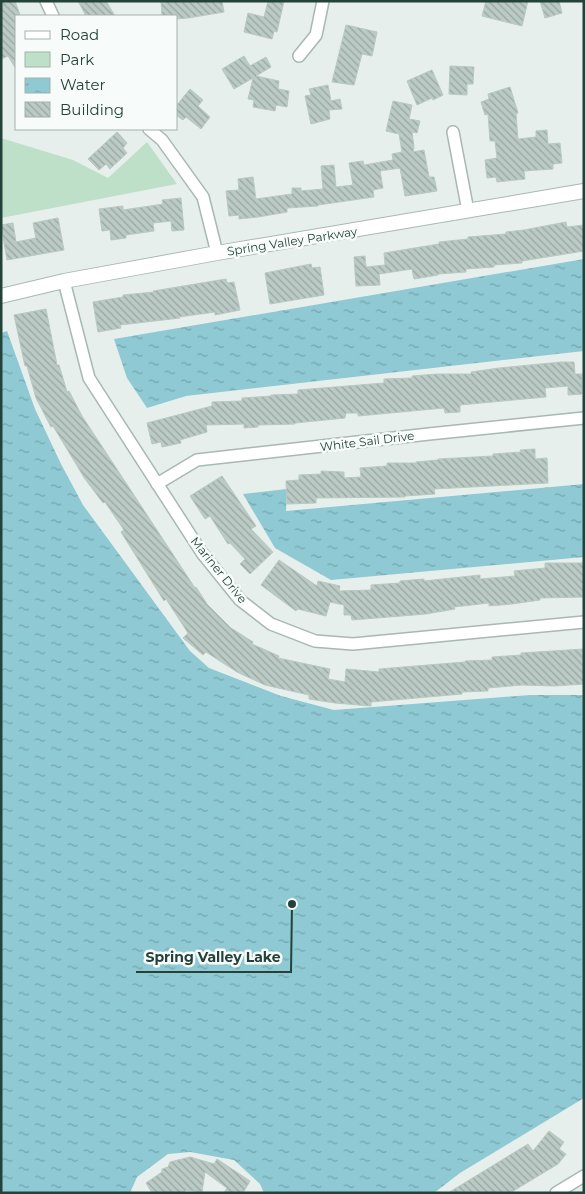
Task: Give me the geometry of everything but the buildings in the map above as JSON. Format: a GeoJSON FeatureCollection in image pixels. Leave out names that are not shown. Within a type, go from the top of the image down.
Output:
{"type":"FeatureCollection","features":[{"type":"Feature","properties":{"kind":"street"},"geometry":{"type":"LineString","coordinates":[[46,1],[53,15]]}},
{"type":"Feature","properties":{"kind":"street"},"geometry":{"type":"LineString","coordinates":[[299,56],[316,35],[323,1]]}},
{"type":"Feature","properties":{"kind":"street"},"geometry":{"type":"LineString","coordinates":[[150,130],[162,140],[203,197],[217,253]]}},
{"type":"Feature","properties":{"kind":"street"},"geometry":{"type":"LineString","coordinates":[[453,132],[468,212]]}},
{"type":"Feature","properties":{"kind":"street","name":"Spring Valley Parkway"},"geometry":{"type":"LineString","coordinates":[[1,296],[64,280],[584,191]]}},
{"type":"Feature","properties":{"kind":"street","name":"Mariner Drive"},"geometry":{"type":"LineString","coordinates":[[64,280],[89,378],[202,553],[240,600],[271,624],[315,641],[354,644],[584,622]]}},
{"type":"Feature","properties":{"kind":"street","name":"White Sail Drive"},"geometry":{"type":"LineString","coordinates":[[157,484],[197,460],[584,418]]}},
{"type":"Feature","properties":{"kind":"street"},"geometry":{"type":"LineString","coordinates":[[556,1193],[584,1176]]}},
{"type":"Feature","properties":{"kind":"green space"},"geometry":{"type":"Polygon","coordinates":[[[1,138],[73,160],[108,178],[147,142],[177,184],[1,218],[1,138]]]}},
{"type":"Feature","properties":{"kind":"water"},"geometry":{"type":"Polygon","coordinates":[[[584,259],[584,351],[186,396],[147,408],[127,378],[114,339],[584,259]]]}},
{"type":"Feature","properties":{"kind":"water"},"geometry":{"type":"Polygon","coordinates":[[[7,331],[35,409],[83,505],[190,651],[209,668],[281,696],[334,710],[530,695],[584,695],[584,1098],[460,1173],[434,1193],[264,1193],[260,1184],[234,1160],[190,1152],[168,1154],[137,1177],[130,1193],[1,1193],[1,333],[7,331]]]}},
{"type":"Feature","properties":{"kind":"water"},"geometry":{"type":"Polygon","coordinates":[[[584,484],[584,557],[331,580],[275,548],[243,494],[287,489],[286,511],[584,484]]]}},
{"type":"Feature","properties":{"kind":"place","name":"Spring Valley Lake"},"geometry":{"type":"Point","coordinates":[292,904]}}]}
